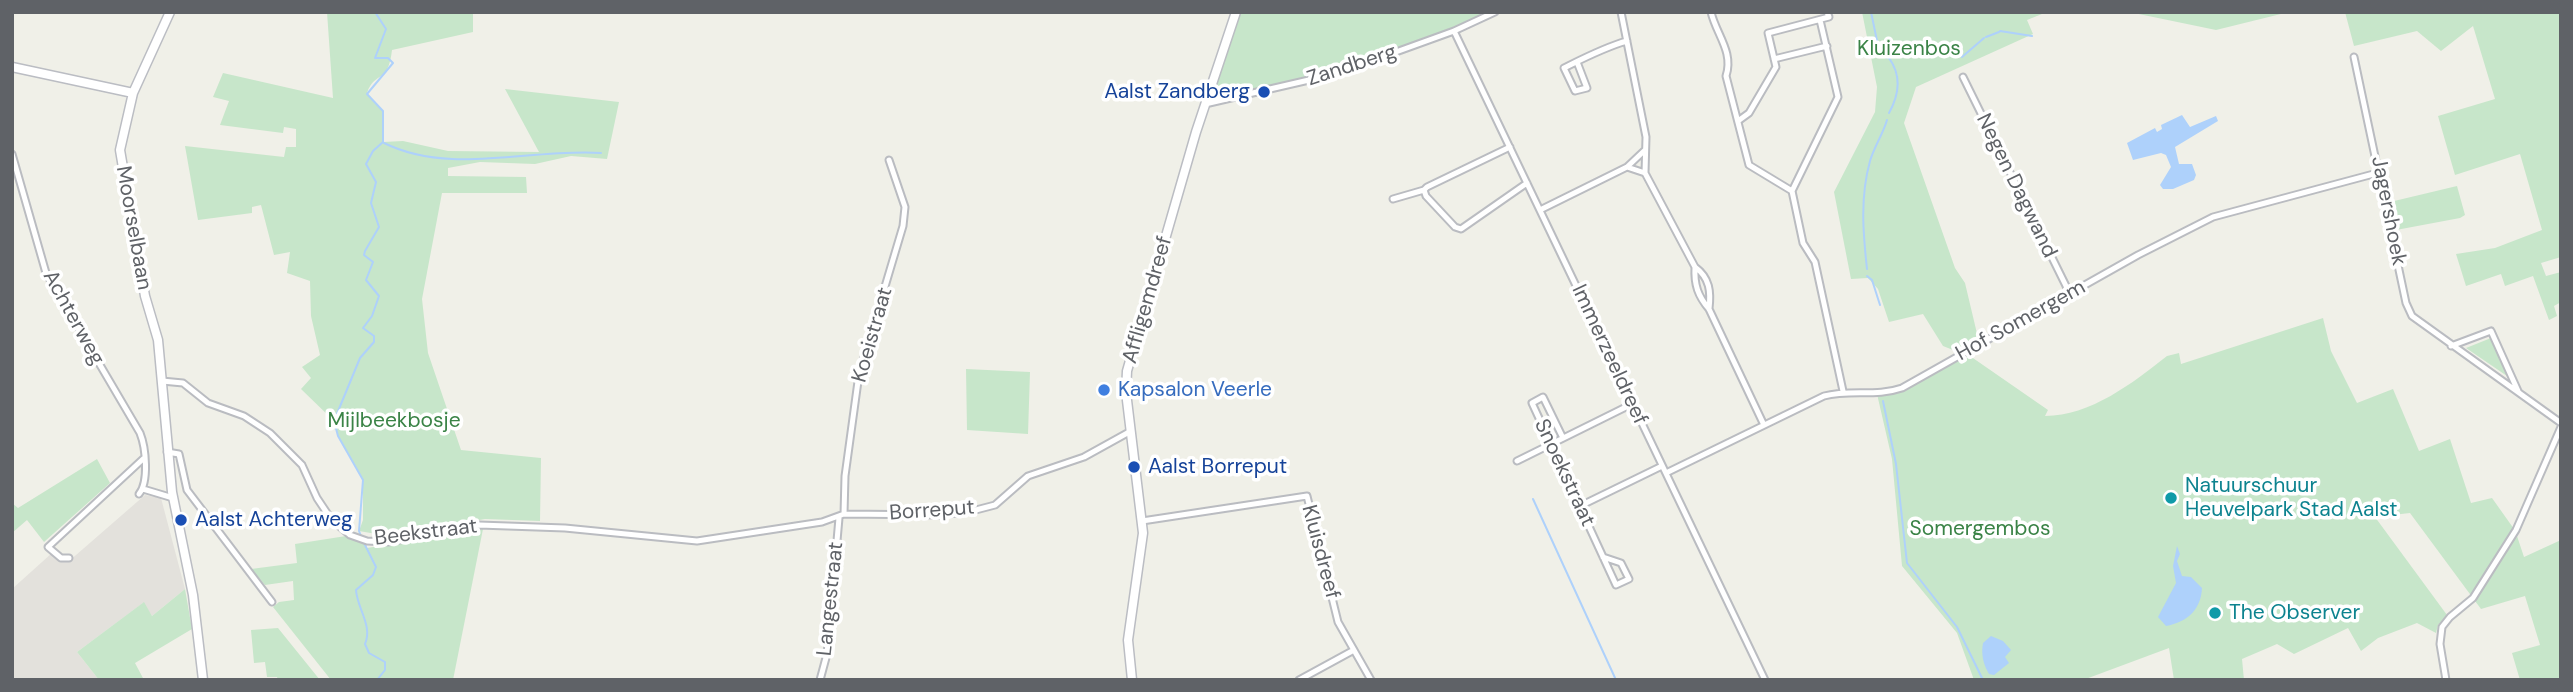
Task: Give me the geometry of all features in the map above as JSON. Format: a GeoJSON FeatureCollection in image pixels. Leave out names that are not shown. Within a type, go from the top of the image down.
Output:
{"type":"FeatureCollection","features":[{"type":"Feature","properties":{"kind":"street","name":"Moorselbaan"},"geometry":{"type":"LineString","coordinates":[[170,12],[133,93],[123,128],[121,164],[136,233],[145,296],[158,340],[167,452],[195,608],[203,680]]}},
{"type":"Feature","properties":{"kind":"street","name":"Affligemdreef"},"geometry":{"type":"LineString","coordinates":[[1132,680],[1128,640],[1142,544],[1142,521],[1127,372],[1205,104],[1236,12]]}},
{"type":"Feature","properties":{"kind":"street","name":"Zandberg"},"geometry":{"type":"LineString","coordinates":[[1205,104],[1335,75],[1454,31],[1495,12]]}},
{"type":"Feature","properties":{"kind":"street"},"geometry":{"type":"LineString","coordinates":[[1621,12],[1646,137],[1645,173],[1695,267],[1702,272],[1711,291],[1709,309]]}},
{"type":"Feature","properties":{"kind":"street"},"geometry":{"type":"LineString","coordinates":[[1711,12],[1714,27],[1723,39],[1729,66],[1726,76],[1749,165],[1793,191]]}},
{"type":"Feature","properties":{"kind":"street"},"geometry":{"type":"LineString","coordinates":[[1738,121],[1749,113],[1776,67],[1768,33],[1829,17],[1828,12]]}},
{"type":"Feature","properties":{"kind":"street"},"geometry":{"type":"LineString","coordinates":[[1820,20],[1838,97],[1793,191],[1803,243],[1815,262],[1843,391]]}},
{"type":"Feature","properties":{"kind":"street","name":"Immerzeeldreef"},"geometry":{"type":"LineString","coordinates":[[1454,31],[1765,680]]}},
{"type":"Feature","properties":{"kind":"street"},"geometry":{"type":"LineString","coordinates":[[1577,62],[1587,88],[1575,91],[1564,68],[1577,62],[1627,41]]}},
{"type":"Feature","properties":{"kind":"street"},"geometry":{"type":"LineString","coordinates":[[1774,59],[1826,46]]}},
{"type":"Feature","properties":{"kind":"street","name":"Jagershoek"},"geometry":{"type":"LineString","coordinates":[[2354,57],[2381,172],[2406,303],[2412,316],[2561,425]]}},
{"type":"Feature","properties":{"kind":"street"},"geometry":{"type":"LineString","coordinates":[[12,67],[133,93]]}},
{"type":"Feature","properties":{"kind":"street","name":"Negen Dagwand"},"geometry":{"type":"LineString","coordinates":[[1963,78],[2070,294]]}},
{"type":"Feature","properties":{"kind":"street"},"geometry":{"type":"LineString","coordinates":[[1393,199],[1424,190],[1510,147]]}},
{"type":"Feature","properties":{"kind":"street"},"geometry":{"type":"LineString","coordinates":[[1540,209],[1627,167],[1644,151]]}},
{"type":"Feature","properties":{"kind":"street","name":"Achterweg"},"geometry":{"type":"LineString","coordinates":[[12,154],[46,272],[140,433],[145,449],[143,459]]}},
{"type":"Feature","properties":{"kind":"street","name":"Koeistraat"},"geometry":{"type":"LineString","coordinates":[[842,516],[859,374],[903,226],[905,207],[889,160]]}},
{"type":"Feature","properties":{"kind":"street"},"geometry":{"type":"LineString","coordinates":[[1627,167],[1645,173]]}},
{"type":"Feature","properties":{"kind":"street","name":"Hof Somergem"},"geometry":{"type":"LineString","coordinates":[[1666,473],[1763,424],[1843,391],[1874,394],[1902,388],[2213,217],[2381,172]]}},
{"type":"Feature","properties":{"kind":"street"},"geometry":{"type":"LineString","coordinates":[[1424,190],[1455,227],[1461,229],[1527,183]]}},
{"type":"Feature","properties":{"kind":"street"},"geometry":{"type":"LineString","coordinates":[[1695,267],[1694,283],[1763,424]]}},
{"type":"Feature","properties":{"kind":"street","name":"Jagershoek"},"geometry":{"type":"LineString","coordinates":[[2451,346],[2491,331],[2518,391]]}},
{"type":"Feature","properties":{"kind":"street","name":"Beekstraat"},"geometry":{"type":"LineString","coordinates":[[162,382],[180,382],[208,403],[244,416],[270,433],[302,465],[317,498],[331,519],[358,540],[388,542],[478,525],[565,528],[697,541],[842,516]]}},
{"type":"Feature","properties":{"kind":"street","name":"Snoekstraat"},"geometry":{"type":"LineString","coordinates":[[1562,436],[1543,397],[1532,402],[1550,443],[1616,585],[1629,579],[1621,563],[1603,557]]}},
{"type":"Feature","properties":{"kind":"street"},"geometry":{"type":"LineString","coordinates":[[1517,461],[1562,436],[1632,404]]}},
{"type":"Feature","properties":{"kind":"street"},"geometry":{"type":"LineString","coordinates":[[2446,680],[2440,644],[2442,627],[2473,598],[2516,530],[2561,425]]}},
{"type":"Feature","properties":{"kind":"street","name":"Borreput"},"geometry":{"type":"LineString","coordinates":[[842,516],[941,515],[995,505],[1028,476],[1084,457],[1131,431]]}},
{"type":"Feature","properties":{"kind":"street"},"geometry":{"type":"LineString","coordinates":[[167,452],[179,454],[187,490],[272,602]]}},
{"type":"Feature","properties":{"kind":"street"},"geometry":{"type":"LineString","coordinates":[[143,459],[141,491],[173,495],[187,490]]}},
{"type":"Feature","properties":{"kind":"street"},"geometry":{"type":"LineString","coordinates":[[69,558],[61,558],[48,547],[143,459]]}},
{"type":"Feature","properties":{"kind":"street"},"geometry":{"type":"LineString","coordinates":[[1580,506],[1662,466]]}},
{"type":"Feature","properties":{"kind":"street","name":"Kluisdreef"},"geometry":{"type":"LineString","coordinates":[[1142,521],[1307,496],[1338,622],[1371,680]]}},
{"type":"Feature","properties":{"kind":"street","name":"Langestraat"},"geometry":{"type":"LineString","coordinates":[[820,680],[827,654],[842,516]]}},
{"type":"Feature","properties":{"kind":"street"},"geometry":{"type":"LineString","coordinates":[[1300,680],[1354,650]]}},
{"type":"Feature","properties":{"kind":"shaded area"},"geometry":{"type":"Polygon","coordinates":[[[145,495],[161,498],[185,589],[152,616],[143,603],[77,652],[99,680],[12,680],[12,589],[52,553],[68,562],[145,495]]]}},
{"type":"Feature","properties":{"kind":"green space","name":"Mijlbeekbosje"},"geometry":{"type":"Polygon","coordinates":[[[327,12],[473,12],[473,32],[392,50],[388,68],[370,86],[367,93],[383,111],[383,142],[403,141],[448,151],[539,152],[505,89],[619,102],[607,159],[571,156],[535,164],[480,162],[448,168],[448,176],[526,177],[527,193],[442,193],[422,299],[428,353],[461,450],[541,458],[540,521],[485,519],[388,536],[359,531],[363,520],[363,479],[338,436],[334,421],[301,389],[311,378],[302,367],[320,355],[311,316],[310,281],[287,273],[290,252],[274,255],[261,205],[252,207],[252,213],[198,220],[185,146],[284,157],[286,147],[296,147],[296,129],[284,127],[283,133],[220,125],[229,101],[213,97],[223,73],[333,98],[327,12]]]}},
{"type":"Feature","properties":{"kind":"green space"},"geometry":{"type":"Polygon","coordinates":[[[1236,12],[1495,12],[1454,31],[1335,74],[1205,104],[1236,12]]]}},
{"type":"Feature","properties":{"kind":"green space","name":"Kluizenbos"},"geometry":{"type":"Polygon","coordinates":[[[1862,12],[2047,12],[2027,20],[2033,34],[1916,87],[1904,123],[1955,268],[1965,283],[1979,342],[1963,351],[1961,346],[1953,350],[1943,346],[1923,314],[1889,322],[1878,289],[1868,278],[1851,279],[1834,192],[1875,112],[1877,87],[1862,12]]]}},
{"type":"Feature","properties":{"kind":"green space"},"geometry":{"type":"Polygon","coordinates":[[[2129,12],[2289,12],[2216,30],[2129,12]]]}},
{"type":"Feature","properties":{"kind":"green space"},"geometry":{"type":"Polygon","coordinates":[[[2345,12],[2561,12],[2561,257],[2541,263],[2546,276],[2561,272],[2561,302],[2554,306],[2557,316],[2549,320],[2533,276],[2505,286],[2501,274],[2466,286],[2456,254],[2495,248],[2542,230],[2520,154],[2455,175],[2438,116],[2495,99],[2473,26],[2441,51],[2417,31],[2354,46],[2345,12]]]}},
{"type":"Feature","properties":{"kind":"green space"},"geometry":{"type":"Polygon","coordinates":[[[2457,186],[2465,215],[2396,230],[2390,202],[2457,186]]]}},
{"type":"Feature","properties":{"kind":"green space","name":"Somergembos"},"geometry":{"type":"Polygon","coordinates":[[[2323,318],[2331,351],[2357,403],[2393,389],[2419,451],[2450,439],[2471,503],[2492,498],[2514,529],[2472,594],[2474,598],[2516,533],[2524,557],[2561,540],[2561,680],[2520,680],[2512,653],[2540,645],[2525,596],[2481,609],[2410,513],[2375,517],[2447,615],[2438,625],[2436,633],[2417,623],[2378,638],[2361,651],[2348,628],[2294,654],[2277,644],[2242,659],[2244,680],[2174,680],[2169,648],[2083,680],[1974,680],[1957,633],[1902,566],[1892,459],[1877,394],[1898,389],[1959,356],[1964,359],[1970,356],[2048,410],[2045,416],[2062,415],[2110,396],[2167,356],[2179,353],[2181,364],[2323,318]]]}},
{"type":"Feature","properties":{"kind":"green space"},"geometry":{"type":"Polygon","coordinates":[[[2491,338],[2507,376],[2466,348],[2491,338]]]}},
{"type":"Feature","properties":{"kind":"green space"},"geometry":{"type":"Polygon","coordinates":[[[966,369],[1030,372],[1028,434],[967,430],[966,369]]]}},
{"type":"Feature","properties":{"kind":"green space"},"geometry":{"type":"Polygon","coordinates":[[[97,459],[110,483],[44,542],[27,520],[12,533],[12,503],[18,508],[97,459]]]}},
{"type":"Feature","properties":{"kind":"green space"},"geometry":{"type":"Polygon","coordinates":[[[483,529],[453,680],[331,680],[273,607],[279,602],[294,600],[293,581],[265,585],[251,569],[297,563],[295,544],[346,536],[366,544],[367,548],[483,529]]]}},
{"type":"Feature","properties":{"kind":"green space"},"geometry":{"type":"Polygon","coordinates":[[[185,589],[192,629],[135,663],[144,680],[99,680],[77,652],[144,602],[152,616],[185,589]]]}},
{"type":"Feature","properties":{"kind":"green space"},"geometry":{"type":"Polygon","coordinates":[[[278,628],[320,680],[278,680],[277,677],[267,677],[265,662],[254,663],[251,630],[278,628]]]}},
{"type":"Feature","properties":{"kind":"water"},"geometry":{"type":"Polygon","coordinates":[[[2182,115],[2190,127],[2216,116],[2218,121],[2175,147],[2179,164],[2192,164],[2196,175],[2194,180],[2173,189],[2163,189],[2160,185],[2171,167],[2166,155],[2161,153],[2133,160],[2127,143],[2155,128],[2157,132],[2162,129],[2161,125],[2182,115]]]}},
{"type":"Feature","properties":{"kind":"water"},"geometry":{"type":"Polygon","coordinates":[[[2177,546],[2180,554],[2177,561],[2182,576],[2191,577],[2202,588],[2199,602],[2192,613],[2181,621],[2166,626],[2158,617],[2176,583],[2173,566],[2177,546]]]}},
{"type":"Feature","properties":{"kind":"water"},"geometry":{"type":"Polygon","coordinates":[[[1991,636],[2003,641],[2011,650],[2005,657],[2009,663],[1994,675],[1989,674],[1982,655],[1983,643],[1991,636]]]}},
{"type":"Feature","properties":{"kind":"waterway"},"geometry":{"type":"LineString","coordinates":[[361,536],[359,531],[363,480],[338,436],[334,421],[360,358],[374,342],[374,336],[363,328],[372,316],[379,296],[366,280],[373,262],[364,255],[379,227],[371,203],[376,182],[366,164],[373,151],[383,142],[383,111],[367,94],[393,63],[388,58],[375,58],[386,29],[375,12]]}},
{"type":"Feature","properties":{"kind":"waterway"},"geometry":{"type":"LineString","coordinates":[[1871,12],[1880,55],[1889,58],[1896,72],[1897,92],[1889,113]]}},
{"type":"Feature","properties":{"kind":"waterway"},"geometry":{"type":"LineString","coordinates":[[2000,31],[2032,36]]}},
{"type":"Feature","properties":{"kind":"waterway"},"geometry":{"type":"LineString","coordinates":[[1986,37],[1999,32]]}},
{"type":"Feature","properties":{"kind":"waterway"},"geometry":{"type":"LineString","coordinates":[[1962,57],[1984,38]]}},
{"type":"Feature","properties":{"kind":"waterway"},"geometry":{"type":"LineString","coordinates":[[1867,269],[1865,188],[1870,161],[1887,120]]}},
{"type":"Feature","properties":{"kind":"waterway"},"geometry":{"type":"LineString","coordinates":[[384,143],[410,153],[436,158],[601,153]]}},
{"type":"Feature","properties":{"kind":"waterway"},"geometry":{"type":"LineString","coordinates":[[1867,276],[1872,280],[1880,305]]}},
{"type":"Feature","properties":{"kind":"waterway"},"geometry":{"type":"LineString","coordinates":[[1883,401],[1896,464],[1907,563],[1957,627],[1983,680]]}},
{"type":"Feature","properties":{"kind":"waterway"},"geometry":{"type":"LineString","coordinates":[[1533,499],[1616,680]]}},
{"type":"Feature","properties":{"kind":"waterway"},"geometry":{"type":"LineString","coordinates":[[363,541],[376,567],[373,575],[356,590],[366,624],[365,644],[369,653],[385,662],[385,670],[377,680]]}},
{"type":"Feature","properties":{"kind":"place","name":"Aalst Zandberg"},"geometry":{"type":"Point","coordinates":[1264,92]}},
{"type":"Feature","properties":{"kind":"place","name":"Kapsalon Veerle"},"geometry":{"type":"Point","coordinates":[1104,390]}},
{"type":"Feature","properties":{"kind":"place","name":"Aalst Borreput"},"geometry":{"type":"Point","coordinates":[1134,467]}},
{"type":"Feature","properties":{"kind":"place","name":"Natuurschuur Heuvelpark Stad Aalst"},"geometry":{"type":"Point","coordinates":[2171,498]}},
{"type":"Feature","properties":{"kind":"place","name":"Aalst Achterweg"},"geometry":{"type":"Point","coordinates":[181,520]}},
{"type":"Feature","properties":{"kind":"place","name":"The Observer"},"geometry":{"type":"Point","coordinates":[2215,613]}}]}
